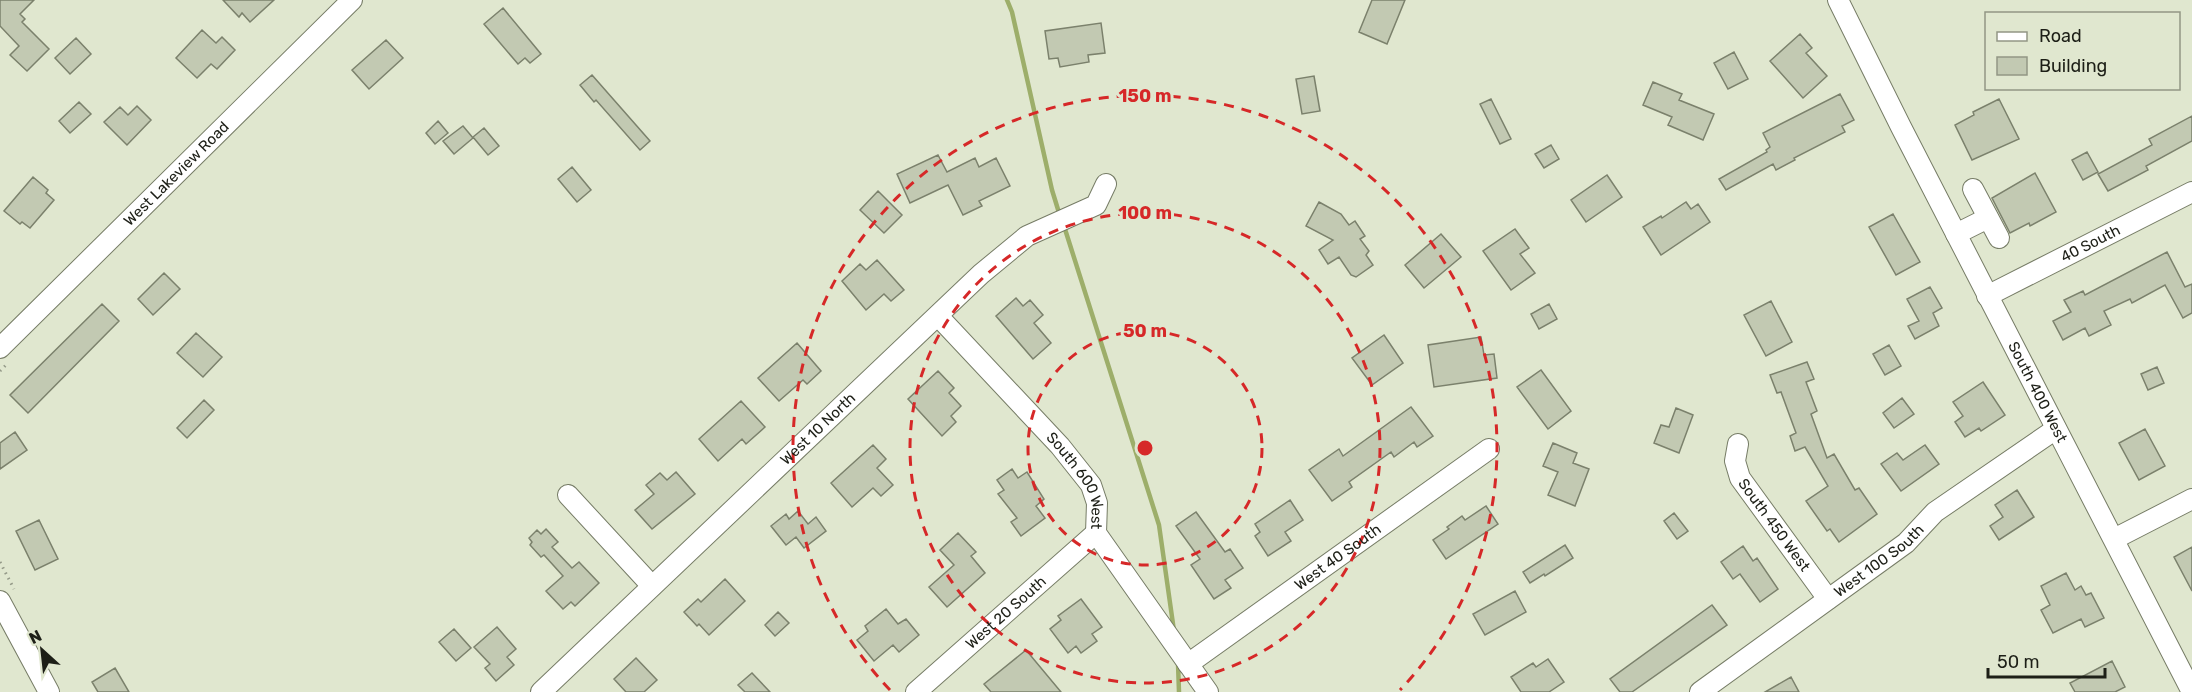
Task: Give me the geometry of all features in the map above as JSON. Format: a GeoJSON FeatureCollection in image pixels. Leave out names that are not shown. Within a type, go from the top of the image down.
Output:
{"type":"FeatureCollection","features":[{"type":"Feature","properties":{"kind":"street","name":"West Lakeview Road"},"geometry":{"type":"LineString","coordinates":[[0,348],[352,0]]}},
{"type":"Feature","properties":{"kind":"street","name":"South 400 West"},"geometry":{"type":"LineString","coordinates":[[1838,0],[1883,93],[2192,692]]}},
{"type":"Feature","properties":{"kind":"street","name":"West 10 North"},"geometry":{"type":"LineString","coordinates":[[541,692],[981,274],[1027,236],[1096,205],[1106,184]]}},
{"type":"Feature","properties":{"kind":"street"},"geometry":{"type":"LineString","coordinates":[[1973,189],[1999,238]]}},
{"type":"Feature","properties":{"kind":"street","name":"40 South"},"geometry":{"type":"LineString","coordinates":[[1987,296],[2192,192]]}},
{"type":"Feature","properties":{"kind":"street"},"geometry":{"type":"LineString","coordinates":[[1956,234],[1988,218]]}},
{"type":"Feature","properties":{"kind":"street","name":"South 600 West"},"geometry":{"type":"LineString","coordinates":[[938,316],[1060,446],[1091,485],[1097,503],[1096,533],[1208,692]]}},
{"type":"Feature","properties":{"kind":"street","name":"West 100 South"},"geometry":{"type":"LineString","coordinates":[[1700,692],[1906,543],[1935,512],[2056,429]]}},
{"type":"Feature","properties":{"kind":"street","name":"South 450 West"},"geometry":{"type":"LineString","coordinates":[[1738,444],[1735,461],[1740,478],[1828,599]]}},
{"type":"Feature","properties":{"kind":"street","name":"West 40 South"},"geometry":{"type":"LineString","coordinates":[[1188,664],[1489,449]]}},
{"type":"Feature","properties":{"kind":"street"},"geometry":{"type":"LineString","coordinates":[[568,495],[652,586]]}},
{"type":"Feature","properties":{"kind":"street"},"geometry":{"type":"LineString","coordinates":[[2114,539],[2192,499]]}},
{"type":"Feature","properties":{"kind":"street","name":"West 20 South"},"geometry":{"type":"LineString","coordinates":[[916,692],[1096,533]]}},
{"type":"Feature","properties":{"kind":"street"},"geometry":{"type":"LineString","coordinates":[[0,602],[49,692]]}},
{"type":"Feature","properties":{"kind":"building"},"geometry":{"type":"Polygon","coordinates":[[[0,0],[34,0],[20,14],[25,19],[22,22],[49,49],[27,71],[10,55],[19,46],[0,26],[0,0]]]}},
{"type":"Feature","properties":{"kind":"building"},"geometry":{"type":"Polygon","coordinates":[[[223,0],[274,0],[250,22],[242,13],[239,17],[223,0]]]}},
{"type":"Feature","properties":{"kind":"building"},"geometry":{"type":"Polygon","coordinates":[[[1372,0],[1405,0],[1387,44],[1359,32],[1372,0]]]}},
{"type":"Feature","properties":{"kind":"building"},"geometry":{"type":"Polygon","coordinates":[[[503,8],[541,54],[530,63],[525,58],[518,64],[484,24],[503,8]]]}},
{"type":"Feature","properties":{"kind":"building"},"geometry":{"type":"Polygon","coordinates":[[[1101,23],[1105,53],[1088,55],[1089,62],[1060,67],[1058,58],[1049,59],[1045,31],[1101,23]]]}},
{"type":"Feature","properties":{"kind":"building"},"geometry":{"type":"Polygon","coordinates":[[[202,30],[216,43],[222,37],[235,50],[217,69],[211,64],[197,78],[176,58],[202,30]]]}},
{"type":"Feature","properties":{"kind":"building"},"geometry":{"type":"Polygon","coordinates":[[[1800,34],[1812,48],[1806,53],[1827,76],[1803,98],[1770,61],[1800,34]]]}},
{"type":"Feature","properties":{"kind":"building"},"geometry":{"type":"Polygon","coordinates":[[[76,38],[91,54],[70,74],[55,58],[76,38]]]}},
{"type":"Feature","properties":{"kind":"building"},"geometry":{"type":"Polygon","coordinates":[[[386,40],[403,58],[369,89],[352,70],[386,40]]]}},
{"type":"Feature","properties":{"kind":"building"},"geometry":{"type":"Polygon","coordinates":[[[1734,52],[1748,79],[1728,89],[1714,63],[1734,52]]]}},
{"type":"Feature","properties":{"kind":"building"},"geometry":{"type":"Polygon","coordinates":[[[592,75],[650,141],[640,150],[580,85],[592,75]]]}},
{"type":"Feature","properties":{"kind":"building"},"geometry":{"type":"Polygon","coordinates":[[[1314,76],[1320,111],[1302,114],[1296,79],[1314,76]]]}},
{"type":"Feature","properties":{"kind":"building"},"geometry":{"type":"Polygon","coordinates":[[[1653,82],[1682,94],[1679,100],[1714,114],[1703,140],[1668,125],[1672,117],[1643,105],[1653,82]]]}},
{"type":"Feature","properties":{"kind":"building"},"geometry":{"type":"Polygon","coordinates":[[[1840,94],[1854,120],[1842,126],[1845,132],[1794,158],[1795,160],[1776,170],[1773,164],[1726,190],[1719,179],[1767,152],[1766,150],[1770,147],[1763,133],[1840,94]]]}},
{"type":"Feature","properties":{"kind":"building"},"geometry":{"type":"Polygon","coordinates":[[[1491,99],[1511,139],[1500,144],[1480,104],[1491,99]]]}},
{"type":"Feature","properties":{"kind":"building"},"geometry":{"type":"Polygon","coordinates":[[[1999,99],[2019,139],[1972,160],[1955,125],[1974,115],[1973,112],[1999,99]]]}},
{"type":"Feature","properties":{"kind":"building"},"geometry":{"type":"Polygon","coordinates":[[[79,102],[91,114],[70,133],[59,121],[79,102]]]}},
{"type":"Feature","properties":{"kind":"building"},"geometry":{"type":"Polygon","coordinates":[[[137,106],[151,120],[127,145],[104,122],[120,107],[128,115],[137,106]]]}},
{"type":"Feature","properties":{"kind":"building"},"geometry":{"type":"Polygon","coordinates":[[[2192,116],[2192,141],[2146,166],[2148,170],[2108,191],[2098,174],[2152,145],[2149,139],[2192,116]]]}},
{"type":"Feature","properties":{"kind":"building"},"geometry":{"type":"Polygon","coordinates":[[[438,121],[448,133],[435,144],[426,133],[438,121]]]}},
{"type":"Feature","properties":{"kind":"building"},"geometry":{"type":"Polygon","coordinates":[[[463,126],[473,138],[454,154],[443,141],[463,126]]]}},
{"type":"Feature","properties":{"kind":"building"},"geometry":{"type":"Polygon","coordinates":[[[484,128],[499,146],[488,155],[473,137],[484,128]]]}},
{"type":"Feature","properties":{"kind":"building"},"geometry":{"type":"Polygon","coordinates":[[[1551,145],[1559,159],[1544,168],[1535,154],[1551,145]]]}},
{"type":"Feature","properties":{"kind":"building"},"geometry":{"type":"Polygon","coordinates":[[[2087,152],[2098,172],[2083,180],[2072,160],[2087,152]]]}},
{"type":"Feature","properties":{"kind":"building"},"geometry":{"type":"Polygon","coordinates":[[[938,155],[947,172],[975,158],[979,167],[996,158],[1010,186],[979,201],[982,206],[963,215],[948,185],[910,203],[897,174],[938,155]]]}},
{"type":"Feature","properties":{"kind":"building"},"geometry":{"type":"Polygon","coordinates":[[[572,167],[591,190],[577,202],[558,179],[572,167]]]}},
{"type":"Feature","properties":{"kind":"building"},"geometry":{"type":"Polygon","coordinates":[[[2035,173],[2056,212],[2030,226],[2029,223],[2010,233],[1992,198],[2035,173]]]}},
{"type":"Feature","properties":{"kind":"building"},"geometry":{"type":"Polygon","coordinates":[[[1607,175],[1622,197],[1586,222],[1571,200],[1607,175]]]}},
{"type":"Feature","properties":{"kind":"building"},"geometry":{"type":"Polygon","coordinates":[[[33,177],[48,190],[46,193],[54,200],[30,228],[22,222],[20,224],[4,211],[33,177]]]}},
{"type":"Feature","properties":{"kind":"building"},"geometry":{"type":"Polygon","coordinates":[[[878,191],[902,215],[884,233],[860,210],[878,191]]]}},
{"type":"Feature","properties":{"kind":"building"},"geometry":{"type":"Polygon","coordinates":[[[1319,202],[1341,214],[1349,225],[1355,221],[1365,236],[1360,239],[1369,251],[1366,255],[1373,265],[1356,277],[1351,275],[1339,257],[1328,264],[1319,250],[1333,240],[1306,226],[1319,202]]]}},
{"type":"Feature","properties":{"kind":"building"},"geometry":{"type":"Polygon","coordinates":[[[1686,202],[1691,209],[1698,204],[1710,222],[1661,255],[1643,227],[1686,202]]]}},
{"type":"Feature","properties":{"kind":"building"},"geometry":{"type":"Polygon","coordinates":[[[1893,214],[1920,262],[1896,275],[1869,227],[1893,214]]]}},
{"type":"Feature","properties":{"kind":"building"},"geometry":{"type":"Polygon","coordinates":[[[1515,229],[1529,248],[1520,254],[1535,273],[1511,290],[1483,251],[1515,229]]]}},
{"type":"Feature","properties":{"kind":"building"},"geometry":{"type":"Polygon","coordinates":[[[1441,234],[1461,257],[1424,288],[1405,265],[1441,234]]]}},
{"type":"Feature","properties":{"kind":"building"},"geometry":{"type":"Polygon","coordinates":[[[2167,252],[2185,287],[2192,284],[2192,313],[2183,318],[2165,285],[2132,303],[2130,299],[2104,311],[2111,325],[2089,336],[2085,328],[2063,340],[2053,321],[2071,312],[2064,300],[2083,291],[2085,295],[2167,252]]]}},
{"type":"Feature","properties":{"kind":"building"},"geometry":{"type":"Polygon","coordinates":[[[877,260],[904,290],[891,301],[884,294],[866,310],[842,281],[860,264],[866,270],[877,260]]]}},
{"type":"Feature","properties":{"kind":"building"},"geometry":{"type":"Polygon","coordinates":[[[164,273],[180,289],[153,315],[138,299],[164,273]]]}},
{"type":"Feature","properties":{"kind":"building"},"geometry":{"type":"Polygon","coordinates":[[[1930,287],[1942,308],[1933,313],[1939,326],[1915,339],[1908,326],[1919,321],[1907,299],[1930,287]]]}},
{"type":"Feature","properties":{"kind":"building"},"geometry":{"type":"Polygon","coordinates":[[[1016,298],[1023,306],[1030,300],[1043,315],[1034,323],[1051,343],[1033,359],[996,316],[1016,298]]]}},
{"type":"Feature","properties":{"kind":"building"},"geometry":{"type":"Polygon","coordinates":[[[1771,301],[1792,342],[1766,356],[1744,315],[1771,301]]]}},
{"type":"Feature","properties":{"kind":"building"},"geometry":{"type":"Polygon","coordinates":[[[102,304],[119,321],[28,413],[10,395],[102,304]]]}},
{"type":"Feature","properties":{"kind":"building"},"geometry":{"type":"Polygon","coordinates":[[[1549,304],[1557,319],[1539,329],[1531,314],[1549,304]]]}},
{"type":"Feature","properties":{"kind":"building"},"geometry":{"type":"Polygon","coordinates":[[[196,333],[222,357],[203,377],[177,353],[196,333]]]}},
{"type":"Feature","properties":{"kind":"building"},"geometry":{"type":"Polygon","coordinates":[[[1384,335],[1403,363],[1372,385],[1352,358],[1384,335]]]}},
{"type":"Feature","properties":{"kind":"building"},"geometry":{"type":"Polygon","coordinates":[[[1481,337],[1484,355],[1494,354],[1497,378],[1434,387],[1428,345],[1481,337]]]}},
{"type":"Feature","properties":{"kind":"building"},"geometry":{"type":"Polygon","coordinates":[[[797,343],[821,371],[807,384],[803,380],[779,401],[758,378],[797,343]]]}},
{"type":"Feature","properties":{"kind":"building"},"geometry":{"type":"Polygon","coordinates":[[[1889,345],[1901,366],[1885,375],[1873,354],[1889,345]]]}},
{"type":"Feature","properties":{"kind":"building"},"geometry":{"type":"Polygon","coordinates":[[[1807,362],[1814,379],[1806,382],[1817,411],[1811,414],[1827,458],[1834,454],[1855,490],[1859,488],[1877,514],[1839,542],[1830,529],[1827,531],[1806,501],[1828,486],[1805,447],[1795,451],[1790,436],[1796,433],[1781,392],[1777,393],[1770,375],[1807,362]]]}},
{"type":"Feature","properties":{"kind":"building"},"geometry":{"type":"Polygon","coordinates":[[[2157,367],[2164,383],[2148,390],[2141,374],[2157,367]]]}},
{"type":"Feature","properties":{"kind":"building"},"geometry":{"type":"Polygon","coordinates":[[[1541,370],[1571,411],[1548,429],[1517,387],[1541,370]]]}},
{"type":"Feature","properties":{"kind":"building"},"geometry":{"type":"Polygon","coordinates":[[[938,371],[954,388],[949,393],[961,406],[951,416],[956,422],[942,436],[908,399],[938,371]]]}},
{"type":"Feature","properties":{"kind":"building"},"geometry":{"type":"Polygon","coordinates":[[[1983,382],[2005,415],[1981,431],[1979,428],[1965,437],[1955,422],[1963,416],[1953,402],[1983,382]]]}},
{"type":"Feature","properties":{"kind":"building"},"geometry":{"type":"Polygon","coordinates":[[[1902,398],[1914,414],[1894,428],[1883,413],[1902,398]]]}},
{"type":"Feature","properties":{"kind":"building"},"geometry":{"type":"Polygon","coordinates":[[[204,400],[214,410],[187,438],[177,428],[204,400]]]}},
{"type":"Feature","properties":{"kind":"building"},"geometry":{"type":"Polygon","coordinates":[[[741,401],[765,427],[746,444],[742,439],[718,461],[699,439],[741,401]]]}},
{"type":"Feature","properties":{"kind":"building"},"geometry":{"type":"Polygon","coordinates":[[[1411,407],[1433,436],[1417,447],[1414,442],[1394,457],[1391,452],[1349,482],[1352,487],[1332,501],[1309,470],[1339,449],[1343,456],[1411,407]]]}},
{"type":"Feature","properties":{"kind":"building"},"geometry":{"type":"Polygon","coordinates":[[[1676,408],[1693,415],[1679,453],[1654,443],[1661,425],[1669,427],[1676,408]]]}},
{"type":"Feature","properties":{"kind":"building"},"geometry":{"type":"Polygon","coordinates":[[[2145,429],[2165,466],[2139,480],[2119,443],[2145,429]]]}},
{"type":"Feature","properties":{"kind":"building"},"geometry":{"type":"Polygon","coordinates":[[[15,432],[27,450],[0,469],[0,443],[15,432]]]}},
{"type":"Feature","properties":{"kind":"building"},"geometry":{"type":"Polygon","coordinates":[[[1553,443],[1577,453],[1573,463],[1589,469],[1575,506],[1548,495],[1558,472],[1543,466],[1553,443]]]}},
{"type":"Feature","properties":{"kind":"building"},"geometry":{"type":"Polygon","coordinates":[[[873,445],[886,459],[877,468],[893,485],[881,496],[873,488],[852,507],[831,483],[873,445]]]}},
{"type":"Feature","properties":{"kind":"building"},"geometry":{"type":"Polygon","coordinates":[[[1925,445],[1939,464],[1901,491],[1881,464],[1897,453],[1903,460],[1925,445]]]}},
{"type":"Feature","properties":{"kind":"building"},"geometry":{"type":"Polygon","coordinates":[[[1012,469],[1018,478],[1027,472],[1044,499],[1036,506],[1045,518],[1021,536],[1011,522],[1017,518],[998,494],[1004,490],[997,480],[1012,469]]]}},
{"type":"Feature","properties":{"kind":"building"},"geometry":{"type":"Polygon","coordinates":[[[676,472],[695,494],[652,529],[635,510],[654,494],[646,485],[660,473],[667,480],[676,472]]]}},
{"type":"Feature","properties":{"kind":"building"},"geometry":{"type":"Polygon","coordinates":[[[2017,490],[2034,517],[1999,540],[1990,526],[2003,517],[1995,505],[2017,490]]]}},
{"type":"Feature","properties":{"kind":"building"},"geometry":{"type":"Polygon","coordinates":[[[1290,500],[1303,520],[1285,532],[1291,541],[1268,556],[1255,536],[1260,532],[1255,524],[1290,500]]]}},
{"type":"Feature","properties":{"kind":"building"},"geometry":{"type":"Polygon","coordinates":[[[1486,506],[1498,524],[1446,559],[1433,540],[1462,516],[1465,520],[1486,506]]]}},
{"type":"Feature","properties":{"kind":"building"},"geometry":{"type":"Polygon","coordinates":[[[798,511],[808,524],[816,517],[826,531],[804,548],[796,537],[786,545],[771,526],[786,514],[789,519],[798,511]]]}},
{"type":"Feature","properties":{"kind":"building"},"geometry":{"type":"Polygon","coordinates":[[[1196,512],[1225,552],[1230,549],[1243,568],[1225,580],[1231,588],[1214,599],[1191,565],[1200,559],[1176,526],[1196,512]]]}},
{"type":"Feature","properties":{"kind":"building"},"geometry":{"type":"Polygon","coordinates":[[[1674,513],[1688,531],[1677,539],[1664,521],[1674,513]]]}},
{"type":"Feature","properties":{"kind":"building"},"geometry":{"type":"Polygon","coordinates":[[[39,520],[58,559],[35,570],[16,531],[39,520]]]}},
{"type":"Feature","properties":{"kind":"building"},"geometry":{"type":"Polygon","coordinates":[[[546,529],[558,542],[552,547],[572,568],[579,562],[599,583],[575,606],[571,602],[563,609],[546,591],[563,576],[544,555],[541,557],[530,545],[532,542],[529,538],[537,530],[541,534],[546,529]]]}},
{"type":"Feature","properties":{"kind":"building"},"geometry":{"type":"Polygon","coordinates":[[[958,533],[976,552],[971,556],[985,573],[947,607],[929,587],[954,565],[940,550],[958,533]]]}},
{"type":"Feature","properties":{"kind":"building"},"geometry":{"type":"Polygon","coordinates":[[[1565,545],[1573,558],[1530,583],[1523,572],[1565,545]]]}},
{"type":"Feature","properties":{"kind":"building"},"geometry":{"type":"Polygon","coordinates":[[[1743,546],[1753,561],[1757,558],[1778,589],[1760,602],[1740,574],[1733,579],[1721,562],[1743,546]]]}},
{"type":"Feature","properties":{"kind":"building"},"geometry":{"type":"Polygon","coordinates":[[[2192,547],[2192,591],[2174,557],[2192,547]]]}},
{"type":"Feature","properties":{"kind":"building"},"geometry":{"type":"Polygon","coordinates":[[[2066,573],[2075,590],[2081,586],[2086,595],[2091,593],[2104,618],[2085,627],[2081,619],[2053,633],[2041,610],[2050,605],[2041,586],[2066,573]]]}},
{"type":"Feature","properties":{"kind":"building"},"geometry":{"type":"Polygon","coordinates":[[[725,579],[745,601],[709,635],[684,612],[698,599],[701,602],[725,579]]]}},
{"type":"Feature","properties":{"kind":"building"},"geometry":{"type":"Polygon","coordinates":[[[1515,591],[1526,612],[1485,635],[1473,614],[1515,591]]]}},
{"type":"Feature","properties":{"kind":"building"},"geometry":{"type":"Polygon","coordinates":[[[1081,599],[1102,627],[1092,634],[1097,641],[1081,653],[1076,646],[1068,653],[1050,629],[1061,620],[1058,616],[1081,599]]]}},
{"type":"Feature","properties":{"kind":"building"},"geometry":{"type":"Polygon","coordinates":[[[1712,605],[1727,625],[1632,692],[1620,692],[1610,679],[1712,605]]]}},
{"type":"Feature","properties":{"kind":"building"},"geometry":{"type":"Polygon","coordinates":[[[886,609],[898,624],[906,619],[919,635],[899,652],[893,645],[874,661],[857,640],[868,631],[865,626],[886,609]]]}},
{"type":"Feature","properties":{"kind":"building"},"geometry":{"type":"Polygon","coordinates":[[[778,612],[789,623],[775,636],[765,625],[778,612]]]}},
{"type":"Feature","properties":{"kind":"building"},"geometry":{"type":"Polygon","coordinates":[[[497,627],[516,649],[507,657],[514,665],[496,681],[485,668],[490,664],[474,647],[497,627]]]}},
{"type":"Feature","properties":{"kind":"building"},"geometry":{"type":"Polygon","coordinates":[[[454,629],[471,648],[456,661],[439,642],[454,629]]]}},
{"type":"Feature","properties":{"kind":"building"},"geometry":{"type":"Polygon","coordinates":[[[1026,650],[1061,692],[991,692],[984,684],[1026,650]]]}},
{"type":"Feature","properties":{"kind":"building"},"geometry":{"type":"Polygon","coordinates":[[[636,658],[657,680],[644,692],[626,692],[614,679],[636,658]]]}},
{"type":"Feature","properties":{"kind":"building"},"geometry":{"type":"Polygon","coordinates":[[[1548,659],[1564,682],[1549,692],[1521,692],[1511,677],[1533,663],[1536,667],[1548,659]]]}},
{"type":"Feature","properties":{"kind":"building"},"geometry":{"type":"Polygon","coordinates":[[[2112,661],[2125,687],[2115,692],[2075,692],[2070,683],[2112,661]]]}},
{"type":"Feature","properties":{"kind":"building"},"geometry":{"type":"Polygon","coordinates":[[[115,668],[129,692],[98,692],[92,682],[115,668]]]}},
{"type":"Feature","properties":{"kind":"building"},"geometry":{"type":"Polygon","coordinates":[[[752,673],[770,692],[745,692],[738,685],[752,673]]]}},
{"type":"Feature","properties":{"kind":"building"},"geometry":{"type":"Polygon","coordinates":[[[1791,677],[1799,692],[1765,692],[1791,677]]]}},
{"type":"Feature","properties":{"kind":"waterway"},"geometry":{"type":"LineString","coordinates":[[1007,0],[1012,12],[1052,190],[1060,216]]}},
{"type":"Feature","properties":{"kind":"waterway"},"geometry":{"type":"LineString","coordinates":[[1064,226],[1159,525],[1174,631]]}},
{"type":"Feature","properties":{"kind":"waterway"},"geometry":{"type":"LineString","coordinates":[[1178,663],[1179,692]]}}]}
